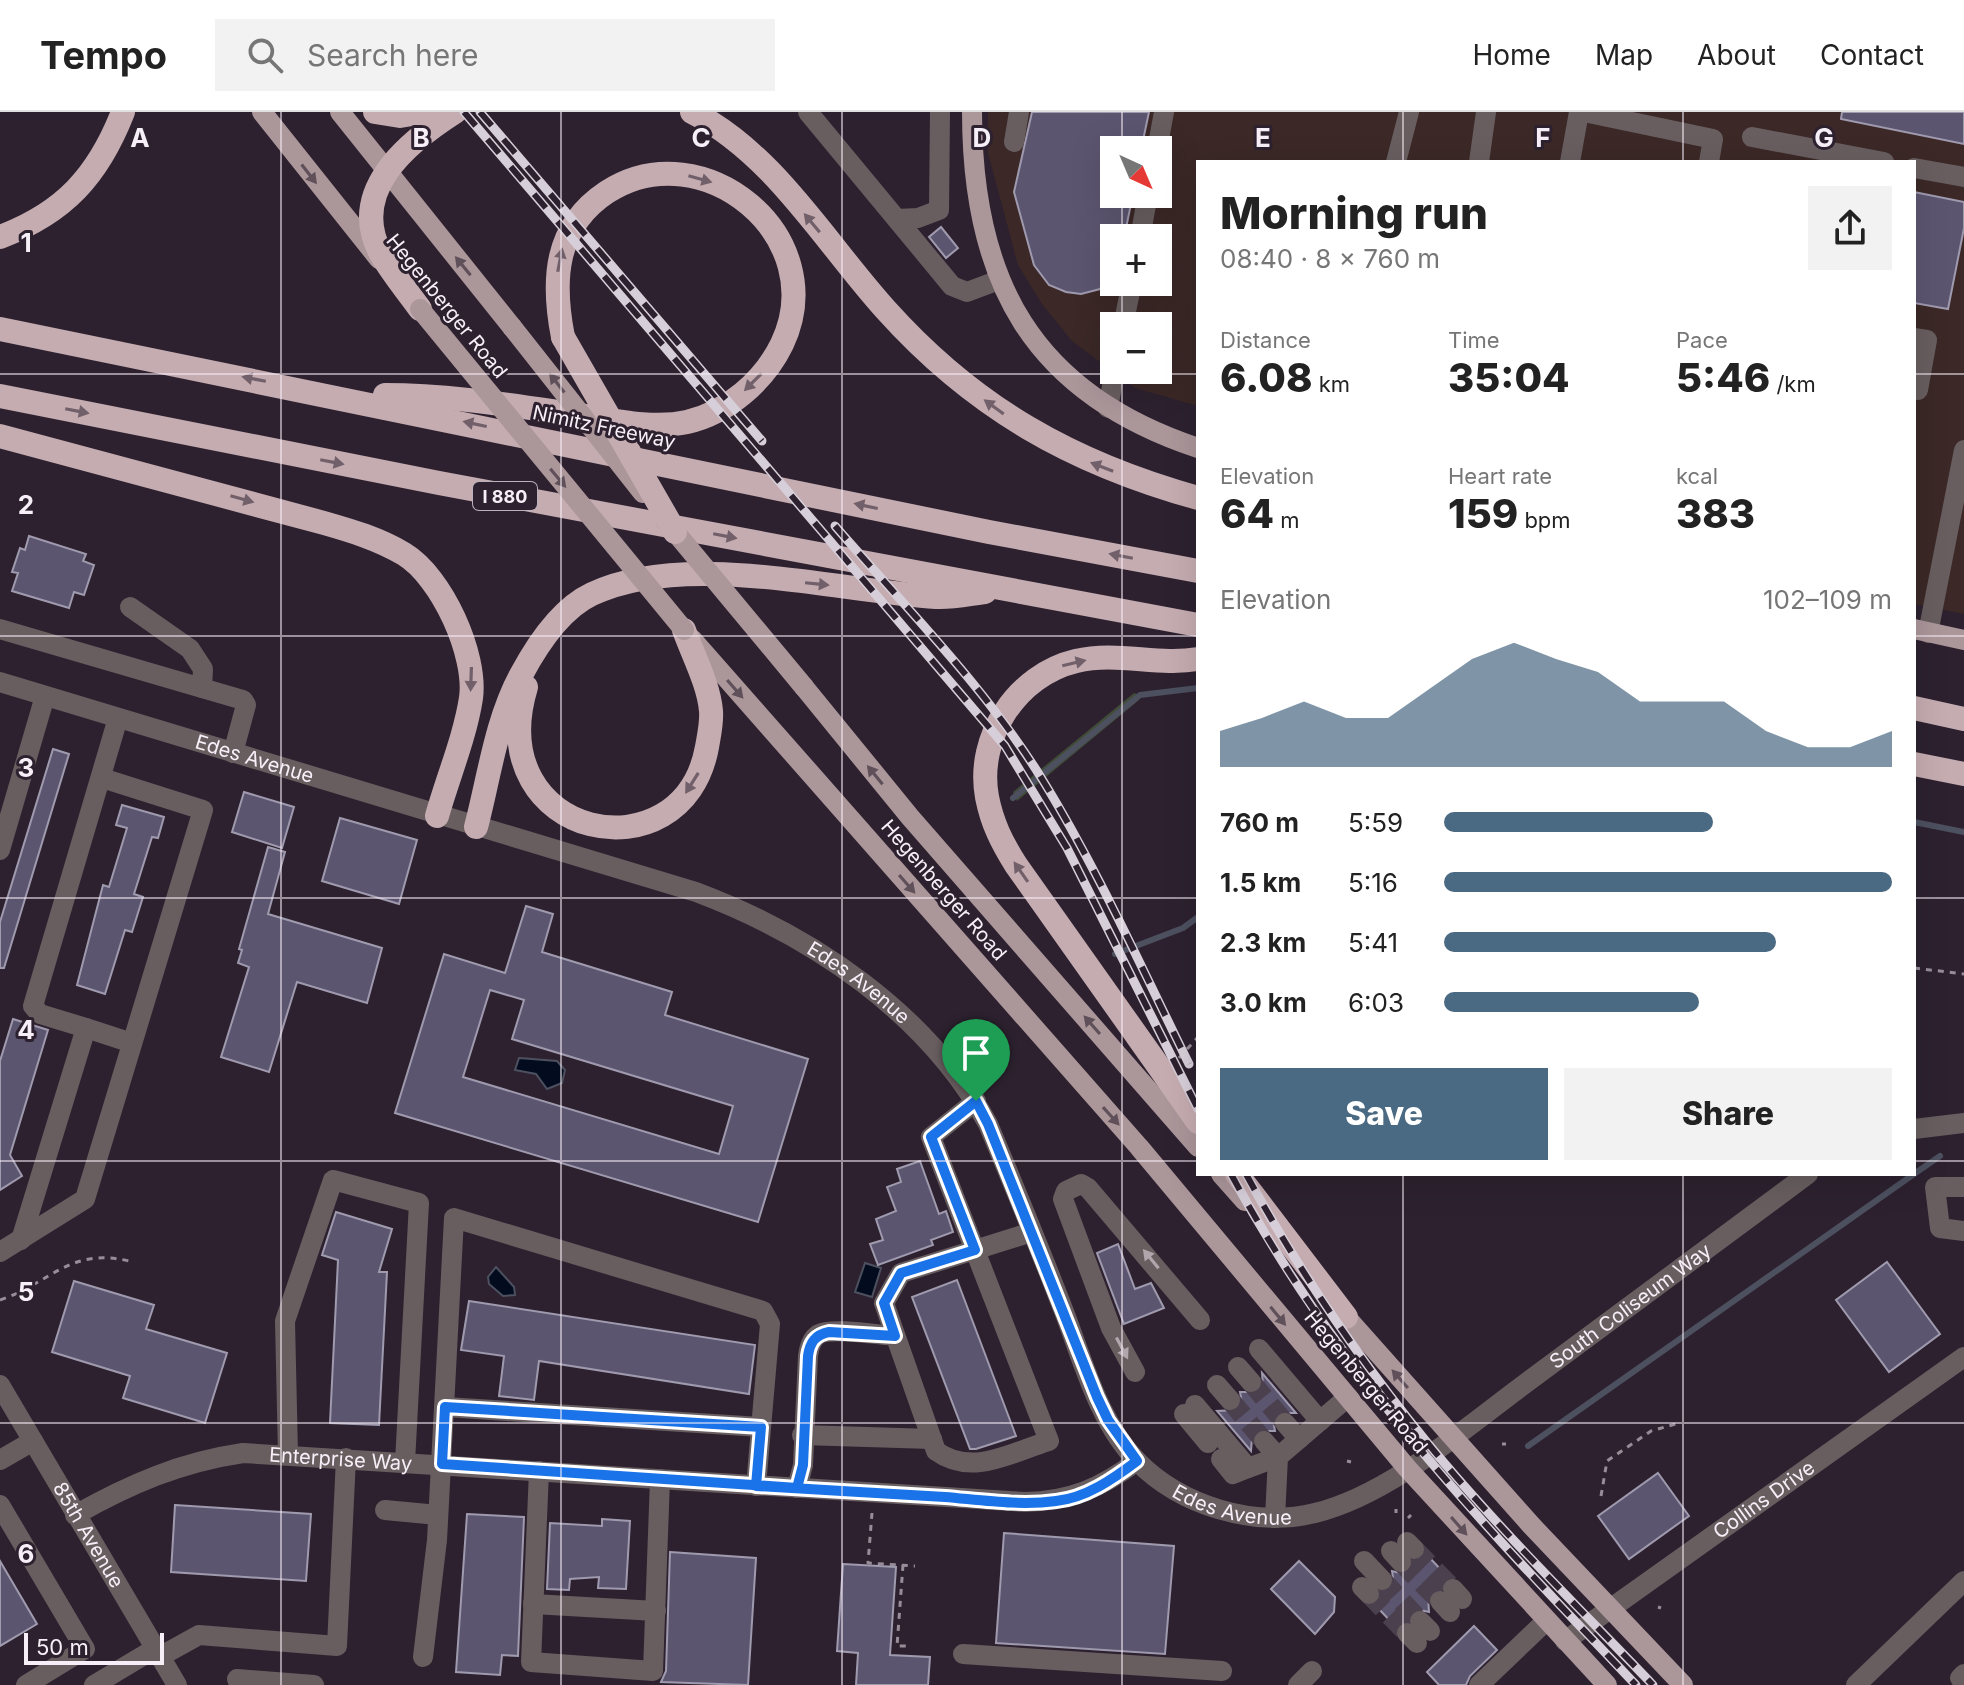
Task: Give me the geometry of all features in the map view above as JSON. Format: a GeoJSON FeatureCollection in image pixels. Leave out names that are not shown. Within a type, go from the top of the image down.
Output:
{"type":"FeatureCollection","features":[{"type":"Feature","properties":{"kind":"highway"},"geometry":{"type":"LineString","coordinates":[[0,237],[38,223],[70,197],[104,152],[123,112]]}},
{"type":"Feature","properties":{"kind":"highway"},"geometry":{"type":"LineString","coordinates":[[375,112],[400,116],[424,112]]}},
{"type":"Feature","properties":{"kind":"highway"},"geometry":{"type":"LineString","coordinates":[[420,309],[380,252],[372,224],[372,200],[385,170],[404,150],[455,112]]}},
{"type":"Feature","properties":{"kind":"highway"},"geometry":{"type":"LineString","coordinates":[[692,112],[735,140],[766,168],[885,310],[926,353],[964,385],[1004,414],[1071,454],[1142,482],[1196,497]]}},
{"type":"Feature","properties":{"kind":"highway"},"geometry":{"type":"LineString","coordinates":[[331,394],[441,395],[616,421],[686,422],[721,409],[750,388],[774,360],[788,330],[793,294],[790,267],[780,239],[744,198],[718,184],[688,175],[656,173],[623,182],[595,200],[573,222],[560,252],[556,300],[563,337],[675,532]]}},
{"type":"Feature","properties":{"kind":"highway","name":"Nimitz Freeway"},"geometry":{"type":"LineString","coordinates":[[0,329],[331,394],[989,532],[1196,571]]}},
{"type":"Feature","properties":{"kind":"highway","name":"I 880"},"geometry":{"type":"LineString","coordinates":[[0,396],[439,483],[1196,625]]}},
{"type":"Feature","properties":{"kind":"highway"},"geometry":{"type":"LineString","coordinates":[[0,436],[324,523],[373,538],[406,555],[424,571],[447,607],[472,666],[471,698],[437,816]]}},
{"type":"Feature","properties":{"kind":"highway"},"geometry":{"type":"LineString","coordinates":[[476,827],[505,713],[519,678],[540,643],[562,616],[589,595],[625,582],[669,575],[752,578],[940,597],[1011,590]]}},
{"type":"Feature","properties":{"kind":"highway"},"geometry":{"type":"LineString","coordinates":[[540,643],[522,701],[522,761],[535,788],[559,811],[584,825],[616,829],[644,823],[672,808],[691,787],[704,761],[711,707],[684,630]]}},
{"type":"Feature","properties":{"kind":"highway"},"geometry":{"type":"LineString","coordinates":[[1196,659],[1174,663],[1117,656],[1077,661],[1047,670],[1022,688],[1000,719],[988,754],[987,794],[998,835],[1162,1075],[1196,1119]]}},
{"type":"Feature","properties":{"kind":"highway"},"geometry":{"type":"LineString","coordinates":[[1916,708],[1964,719]]}},
{"type":"Feature","properties":{"kind":"highway"},"geometry":{"type":"LineString","coordinates":[[1916,764],[1964,774]]}},
{"type":"Feature","properties":{"kind":"highway"},"geometry":{"type":"LineString","coordinates":[[1239,1176],[1346,1317]]}},
{"type":"Feature","properties":{"kind":"main road","name":"Hegenberger Road"},"geometry":{"type":"LineString","coordinates":[[262,112],[684,630],[1139,1147],[1407,1468],[1607,1685]]}},
{"type":"Feature","properties":{"kind":"main road","name":"Hegenberger Road"},"geometry":{"type":"LineString","coordinates":[[340,112],[675,532],[910,817],[1196,1145]]}},
{"type":"Feature","properties":{"kind":"main road"},"geometry":{"type":"LineString","coordinates":[[972,112],[977,205],[999,280],[1046,353],[1081,388],[1108,408],[1167,438],[1196,447]]}},
{"type":"Feature","properties":{"kind":"main road"},"geometry":{"type":"LineString","coordinates":[[1921,631],[1964,640]]}},
{"type":"Feature","properties":{"kind":"main road","name":"Hegenberger Road"},"geometry":{"type":"LineString","coordinates":[[1223,1176],[1452,1438],[1683,1685]]}},
{"type":"Feature","properties":{"kind":"street"},"geometry":{"type":"LineString","coordinates":[[808,112],[901,219],[952,286],[967,292],[999,280]]}},
{"type":"Feature","properties":{"kind":"street"},"geometry":{"type":"LineString","coordinates":[[901,219],[932,215],[939,210],[940,112]]}},
{"type":"Feature","properties":{"kind":"street"},"geometry":{"type":"LineString","coordinates":[[1014,142],[1019,112]]}},
{"type":"Feature","properties":{"kind":"street"},"geometry":{"type":"LineString","coordinates":[[1160,136],[1164,112]]}},
{"type":"Feature","properties":{"kind":"street"},"geometry":{"type":"LineString","coordinates":[[1397,160],[1409,112]]}},
{"type":"Feature","properties":{"kind":"street"},"geometry":{"type":"LineString","coordinates":[[1479,160],[1486,112]]}},
{"type":"Feature","properties":{"kind":"street"},"geometry":{"type":"LineString","coordinates":[[1570,160],[1582,112],[1713,139],[1709,160]]}},
{"type":"Feature","properties":{"kind":"street"},"geometry":{"type":"LineString","coordinates":[[1752,137],[1862,160]]}},
{"type":"Feature","properties":{"kind":"street"},"geometry":{"type":"LineString","coordinates":[[1916,168],[1964,177]]}},
{"type":"Feature","properties":{"kind":"street"},"geometry":{"type":"LineString","coordinates":[[1916,338],[1927,340],[1916,390]]}},
{"type":"Feature","properties":{"kind":"street"},"geometry":{"type":"LineString","coordinates":[[1108,408],[1112,384]]}},
{"type":"Feature","properties":{"kind":"street"},"geometry":{"type":"LineString","coordinates":[[1921,631],[1964,450]]}},
{"type":"Feature","properties":{"kind":"street"},"geometry":{"type":"LineString","coordinates":[[130,607],[190,649],[203,669],[202,688]]}},
{"type":"Feature","properties":{"kind":"street"},"geometry":{"type":"LineString","coordinates":[[0,629],[243,700],[246,705],[233,753]]}},
{"type":"Feature","properties":{"kind":"street","name":"Edes Avenue"},"geometry":{"type":"LineString","coordinates":[[0,682],[696,892],[750,912],[848,970],[948,1064],[976,1101],[1108,1420],[1137,1461],[1168,1486],[1199,1502],[1233,1514],[1275,1518],[1330,1509],[1361,1495],[1452,1438]]}},
{"type":"Feature","properties":{"kind":"street"},"geometry":{"type":"LineString","coordinates":[[0,850],[45,696]]}},
{"type":"Feature","properties":{"kind":"street"},"geometry":{"type":"LineString","coordinates":[[118,718],[33,1006],[40,1014],[132,1043]]}},
{"type":"Feature","properties":{"kind":"street"},"geometry":{"type":"LineString","coordinates":[[0,1252],[85,1199],[203,810],[102,778]]}},
{"type":"Feature","properties":{"kind":"street"},"geometry":{"type":"LineString","coordinates":[[21,1240],[86,1028]]}},
{"type":"Feature","properties":{"kind":"street"},"geometry":{"type":"LineString","coordinates":[[976,1101],[931,1137],[975,1250],[1049,1441],[977,1464],[951,1462],[936,1451],[884,1303],[901,1273],[975,1250],[1032,1232]]}},
{"type":"Feature","properties":{"kind":"street"},"geometry":{"type":"LineString","coordinates":[[1916,1129],[1964,1123]]}},
{"type":"Feature","properties":{"kind":"street","name":"South Coliseum Way"},"geometry":{"type":"LineString","coordinates":[[1452,1438],[1805,1176]]}},
{"type":"Feature","properties":{"kind":"street"},"geometry":{"type":"LineString","coordinates":[[288,1455],[285,1321],[333,1180],[419,1203],[405,1462]]}},
{"type":"Feature","properties":{"kind":"street"},"geometry":{"type":"LineString","coordinates":[[1135,1372],[1111,1328],[1063,1199],[1066,1191],[1081,1184],[1088,1188],[1200,1320]]}},
{"type":"Feature","properties":{"kind":"street"},"geometry":{"type":"LineString","coordinates":[[1964,1187],[1935,1187],[1940,1228],[1964,1231]]}},
{"type":"Feature","properties":{"kind":"street"},"geometry":{"type":"LineString","coordinates":[[423,1657],[442,1464],[454,1218],[763,1311],[770,1324],[756,1486]]}},
{"type":"Feature","properties":{"kind":"street"},"geometry":{"type":"LineString","coordinates":[[797,1488],[803,1465],[802,1435],[809,1347],[819,1334],[895,1336]]}},
{"type":"Feature","properties":{"kind":"street"},"geometry":{"type":"LineString","coordinates":[[1259,1349],[1320,1421]]}},
{"type":"Feature","properties":{"kind":"street","name":"Collins Drive"},"geometry":{"type":"LineString","coordinates":[[1565,1641],[1964,1357]]}},
{"type":"Feature","properties":{"kind":"street","name":"85th Avenue"},"geometry":{"type":"LineString","coordinates":[[0,1385],[177,1685]]}},
{"type":"Feature","properties":{"kind":"street"},"geometry":{"type":"LineString","coordinates":[[1248,1468],[1189,1409],[1214,1451],[1233,1474],[1278,1457],[1348,1397]]}},
{"type":"Feature","properties":{"kind":"street"},"geometry":{"type":"LineString","coordinates":[[445,1407],[761,1427]]}},
{"type":"Feature","properties":{"kind":"street"},"geometry":{"type":"LineString","coordinates":[[1285,1423],[1299,1439]]}},
{"type":"Feature","properties":{"kind":"street"},"geometry":{"type":"LineString","coordinates":[[802,1435],[932,1439]]}},
{"type":"Feature","properties":{"kind":"street"},"geometry":{"type":"LineString","coordinates":[[0,1460],[33,1441]]}},
{"type":"Feature","properties":{"kind":"street"},"geometry":{"type":"LineString","coordinates":[[1264,1441],[1278,1457],[1275,1518]]}},
{"type":"Feature","properties":{"kind":"street","name":"Enterprise Way"},"geometry":{"type":"LineString","coordinates":[[75,1515],[126,1486],[204,1459],[243,1453],[874,1493],[1058,1501],[1086,1493],[1137,1461]]}},
{"type":"Feature","properties":{"kind":"street"},"geometry":{"type":"LineString","coordinates":[[0,1505],[85,1649],[100,1681],[199,1635],[337,1646],[346,1458]]}},
{"type":"Feature","properties":{"kind":"street"},"geometry":{"type":"LineString","coordinates":[[539,1471],[531,1662],[653,1671],[660,1479]]}},
{"type":"Feature","properties":{"kind":"street"},"geometry":{"type":"LineString","coordinates":[[385,1510],[438,1515]]}},
{"type":"Feature","properties":{"kind":"street"},"geometry":{"type":"LineString","coordinates":[[1364,1561],[1371,1587]]}},
{"type":"Feature","properties":{"kind":"street"},"geometry":{"type":"LineString","coordinates":[[1856,1685],[1964,1581]]}},
{"type":"Feature","properties":{"kind":"street"},"geometry":{"type":"LineString","coordinates":[[533,1604],[656,1611]]}},
{"type":"Feature","properties":{"kind":"street"},"geometry":{"type":"LineString","coordinates":[[1479,1685],[1546,1621]]}},
{"type":"Feature","properties":{"kind":"street"},"geometry":{"type":"LineString","coordinates":[[26,1685],[85,1649]]}},
{"type":"Feature","properties":{"kind":"street"},"geometry":{"type":"LineString","coordinates":[[963,1654],[1222,1671]]}},
{"type":"Feature","properties":{"kind":"street"},"geometry":{"type":"LineString","coordinates":[[1964,1674],[1960,1678],[1964,1683]]}},
{"type":"Feature","properties":{"kind":"street"},"geometry":{"type":"LineString","coordinates":[[240,1685],[237,1679],[314,1685]]}},
{"type":"Feature","properties":{"kind":"path"},"geometry":{"type":"LineString","coordinates":[[1916,968],[1964,974]]}},
{"type":"Feature","properties":{"kind":"path"},"geometry":{"type":"LineString","coordinates":[[1162,1075],[1196,1039]]}},
{"type":"Feature","properties":{"kind":"path"},"geometry":{"type":"LineString","coordinates":[[0,1300],[28,1289],[66,1264],[104,1255],[129,1261]]}},
{"type":"Feature","properties":{"kind":"path"},"geometry":{"type":"LineString","coordinates":[[1601,1496],[1607,1461],[1651,1431],[1679,1423]]}},
{"type":"Feature","properties":{"kind":"path"},"geometry":{"type":"LineString","coordinates":[[874,1493],[868,1563],[915,1566]]}},
{"type":"Feature","properties":{"kind":"path"},"geometry":{"type":"LineString","coordinates":[[903,1565],[897,1646],[909,1646]]}},
{"type":"Feature","properties":{"kind":"shaded area"},"geometry":{"type":"Polygon","coordinates":[[[988,112],[1964,112],[1964,614],[1916,604],[1916,160],[1196,160],[1196,405],[1130,384],[1172,384],[1172,312],[1100,312],[1100,362],[1072,341],[1042,304],[1018,265],[988,153],[988,112]]]}},
{"type":"Feature","properties":{"kind":"green space"},"geometry":{"type":"Polygon","coordinates":[[[1134,693],[1140,695],[1139,700],[1017,801],[1013,792],[1134,693]]]}},
{"type":"Feature","properties":{"kind":"water"},"geometry":{"type":"Polygon","coordinates":[[[519,1058],[557,1061],[565,1070],[562,1083],[547,1089],[536,1074],[515,1070],[519,1058]]]}},
{"type":"Feature","properties":{"kind":"water"},"geometry":{"type":"Polygon","coordinates":[[[865,1263],[881,1268],[872,1297],[855,1292],[865,1263]]]}},
{"type":"Feature","properties":{"kind":"water"},"geometry":{"type":"Polygon","coordinates":[[[496,1267],[514,1287],[515,1295],[503,1296],[489,1284],[488,1277],[496,1267]]]}},
{"type":"Feature","properties":{"kind":"building"},"geometry":{"type":"Polygon","coordinates":[[[1032,112],[1149,112],[1144,136],[1100,136],[1100,208],[1130,208],[1127,224],[1100,224],[1100,289],[1081,294],[1049,285],[1034,265],[1014,192],[1032,112]]]}},
{"type":"Feature","properties":{"kind":"building"},"geometry":{"type":"Polygon","coordinates":[[[1842,112],[1964,112],[1964,144],[1841,119],[1842,112]]]}},
{"type":"Feature","properties":{"kind":"building"},"geometry":{"type":"Polygon","coordinates":[[[1916,192],[1964,202],[1964,228],[1948,309],[1916,303],[1916,192]]]}},
{"type":"Feature","properties":{"kind":"building"},"geometry":{"type":"Polygon","coordinates":[[[941,227],[958,248],[946,258],[929,237],[941,227]]]}},
{"type":"Feature","properties":{"kind":"building"},"geometry":{"type":"Polygon","coordinates":[[[29,536],[86,554],[83,561],[94,565],[84,595],[74,592],[69,608],[12,591],[18,573],[12,572],[20,548],[25,550],[29,536]]]}},
{"type":"Feature","properties":{"kind":"building"},"geometry":{"type":"Polygon","coordinates":[[[53,749],[69,754],[4,968],[0,968],[0,922],[53,749]]]}},
{"type":"Feature","properties":{"kind":"building"},"geometry":{"type":"Polygon","coordinates":[[[244,792],[294,807],[282,848],[232,832],[244,792]]]}},
{"type":"Feature","properties":{"kind":"building"},"geometry":{"type":"Polygon","coordinates":[[[122,805],[164,817],[158,838],[152,837],[134,894],[143,897],[132,932],[125,930],[105,994],[77,985],[103,885],[109,887],[127,828],[116,825],[122,805]]]}},
{"type":"Feature","properties":{"kind":"building"},"geometry":{"type":"Polygon","coordinates":[[[340,818],[417,840],[399,904],[322,881],[340,818]]]}},
{"type":"Feature","properties":{"kind":"building"},"geometry":{"type":"Polygon","coordinates":[[[268,847],[285,852],[268,914],[382,948],[367,1003],[297,982],[269,1072],[221,1057],[249,967],[238,963],[242,950],[239,949],[268,847]]]}},
{"type":"Feature","properties":{"kind":"building"},"geometry":{"type":"Polygon","coordinates":[[[526,906],[553,914],[542,952],[672,992],[665,1015],[808,1059],[758,1222],[395,1113],[444,954],[505,973],[526,906]],[[490,990],[463,1077],[719,1154],[733,1106],[512,1039],[524,1000],[490,990]]]}},
{"type":"Feature","properties":{"kind":"building"},"geometry":{"type":"Polygon","coordinates":[[[13,1019],[48,1030],[10,1155],[22,1176],[0,1190],[0,1061],[13,1019]]]}},
{"type":"Feature","properties":{"kind":"building"},"geometry":{"type":"Polygon","coordinates":[[[920,1161],[939,1214],[946,1211],[953,1232],[931,1240],[933,1245],[878,1265],[870,1244],[883,1240],[876,1219],[896,1211],[887,1187],[901,1182],[897,1169],[920,1161]]]}},
{"type":"Feature","properties":{"kind":"building"},"geometry":{"type":"Polygon","coordinates":[[[336,1212],[392,1229],[379,1272],[387,1272],[379,1425],[330,1423],[338,1260],[322,1255],[336,1212]]]}},
{"type":"Feature","properties":{"kind":"building"},"geometry":{"type":"Polygon","coordinates":[[[1118,1244],[1135,1289],[1151,1283],[1164,1308],[1124,1324],[1097,1253],[1118,1244]]]}},
{"type":"Feature","properties":{"kind":"building"},"geometry":{"type":"Polygon","coordinates":[[[1887,1262],[1940,1334],[1889,1372],[1836,1300],[1887,1262]]]}},
{"type":"Feature","properties":{"kind":"building"},"geometry":{"type":"Polygon","coordinates":[[[957,1280],[1016,1436],[976,1449],[970,1449],[912,1297],[957,1280]]]}},
{"type":"Feature","properties":{"kind":"building"},"geometry":{"type":"Polygon","coordinates":[[[74,1281],[154,1305],[146,1329],[227,1353],[205,1423],[123,1398],[130,1376],[52,1352],[74,1281]]]}},
{"type":"Feature","properties":{"kind":"building"},"geometry":{"type":"Polygon","coordinates":[[[469,1301],[755,1345],[749,1394],[539,1361],[534,1400],[499,1396],[504,1356],[461,1350],[469,1301]]]}},
{"type":"Feature","properties":{"kind":"building"},"geometry":{"type":"Polygon","coordinates":[[[1262,1373],[1296,1413],[1277,1413],[1273,1420],[1275,1431],[1256,1431],[1251,1451],[1217,1411],[1238,1410],[1242,1403],[1240,1392],[1259,1392],[1263,1385],[1262,1373]]]}},
{"type":"Feature","properties":{"kind":"building"},"geometry":{"type":"Polygon","coordinates":[[[1658,1473],[1689,1516],[1629,1559],[1598,1516],[1658,1473]]]}},
{"type":"Feature","properties":{"kind":"building"},"geometry":{"type":"Polygon","coordinates":[[[175,1505],[311,1514],[306,1581],[171,1572],[175,1505]]]}},
{"type":"Feature","properties":{"kind":"building"},"geometry":{"type":"Polygon","coordinates":[[[467,1514],[524,1517],[518,1656],[502,1655],[500,1675],[456,1672],[467,1514]]]}},
{"type":"Feature","properties":{"kind":"building"},"geometry":{"type":"Polygon","coordinates":[[[602,1519],[630,1521],[626,1589],[598,1588],[599,1577],[570,1579],[569,1590],[547,1589],[550,1523],[602,1526],[602,1519]]]}},
{"type":"Feature","properties":{"kind":"building"},"geometry":{"type":"Polygon","coordinates":[[[1004,1533],[1174,1546],[1165,1654],[996,1643],[1004,1533]]]}},
{"type":"Feature","properties":{"kind":"building"},"geometry":{"type":"Polygon","coordinates":[[[670,1552],[756,1558],[748,1685],[661,1682],[666,1671],[670,1552]]]}},
{"type":"Feature","properties":{"kind":"building"},"geometry":{"type":"Polygon","coordinates":[[[1426,1554],[1448,1577],[1428,1596],[1429,1612],[1416,1609],[1396,1627],[1375,1605],[1382,1593],[1394,1584],[1392,1571],[1404,1574],[1426,1554]]]}},
{"type":"Feature","properties":{"kind":"building"},"geometry":{"type":"Polygon","coordinates":[[[0,1561],[37,1624],[0,1646],[0,1561]]]}},
{"type":"Feature","properties":{"kind":"building"},"geometry":{"type":"Polygon","coordinates":[[[1299,1561],[1335,1597],[1334,1612],[1315,1634],[1271,1589],[1299,1561]]]}},
{"type":"Feature","properties":{"kind":"building"},"geometry":{"type":"Polygon","coordinates":[[[843,1564],[896,1567],[890,1655],[930,1657],[928,1685],[856,1685],[858,1653],[837,1651],[843,1564]]]}},
{"type":"Feature","properties":{"kind":"building"},"geometry":{"type":"Polygon","coordinates":[[[1474,1626],[1497,1650],[1470,1676],[1466,1685],[1439,1685],[1427,1672],[1474,1626]]]}},
{"type":"Feature","properties":{"kind":"waterway"},"geometry":{"type":"LineString","coordinates":[[1013,798],[1140,695],[1196,688]]}},
{"type":"Feature","properties":{"kind":"waterway"},"geometry":{"type":"LineString","coordinates":[[1916,822],[1964,832]]}},
{"type":"Feature","properties":{"kind":"waterway"},"geometry":{"type":"LineString","coordinates":[[1115,954],[1183,928],[1196,918]]}},
{"type":"Feature","properties":{"kind":"waterway"},"geometry":{"type":"LineString","coordinates":[[1916,1173],[1940,1156]]}},
{"type":"Feature","properties":{"kind":"waterway"},"geometry":{"type":"LineString","coordinates":[[1528,1446],[1911,1176]]}},
{"type":"Feature","properties":{"kind":"tunnel"},"geometry":{"type":"LineString","coordinates":[[1251,1382],[1285,1423]]}},
{"type":"Feature","properties":{"kind":"tunnel"},"geometry":{"type":"LineString","coordinates":[[1230,1400],[1264,1441]]}},
{"type":"Feature","properties":{"kind":"tunnel"},"geometry":{"type":"LineString","coordinates":[[1414,1549],[1453,1589]]}},
{"type":"Feature","properties":{"kind":"tunnel"},"geometry":{"type":"LineString","coordinates":[[1401,1562],[1440,1601]]}},
{"type":"Feature","properties":{"kind":"tunnel"},"geometry":{"type":"LineString","coordinates":[[1382,1580],[1420,1621]]}},
{"type":"Feature","properties":{"kind":"tunnel"},"geometry":{"type":"LineString","coordinates":[[1369,1594],[1407,1633]]}},
{"type":"Feature","properties":{"kind":"railway"},"geometry":{"type":"LineString","coordinates":[[464,112],[1005,746],[1067,848],[1196,1105]]}},
{"type":"Feature","properties":{"kind":"railway"},"geometry":{"type":"LineString","coordinates":[[480,112],[762,441]]}},
{"type":"Feature","properties":{"kind":"railway"},"geometry":{"type":"LineString","coordinates":[[835,526],[970,680],[1020,745],[1101,884],[1189,1064]]}},
{"type":"Feature","properties":{"kind":"railway"},"geometry":{"type":"LineString","coordinates":[[1232,1176],[1318,1316],[1366,1381],[1468,1505],[1636,1685]]}},
{"type":"Feature","properties":{"kind":"railway"},"geometry":{"type":"LineString","coordinates":[[1247,1176],[1314,1287],[1363,1360],[1417,1430],[1496,1521],[1653,1685]]}},
{"type":"Feature","properties":{"kind":"route"},"geometry":{"type":"LineString","coordinates":[[976,1101],[931,1137],[975,1250],[901,1273],[884,1303],[895,1336],[829,1332],[819,1334],[813,1341],[808,1356],[803,1465],[797,1488],[692,1482],[442,1464],[445,1407],[761,1427],[756,1486],[1025,1502],[1058,1501],[1086,1493],[1113,1479],[1137,1461],[1122,1443],[1097,1397],[1045,1263],[976,1101]]}}]}
